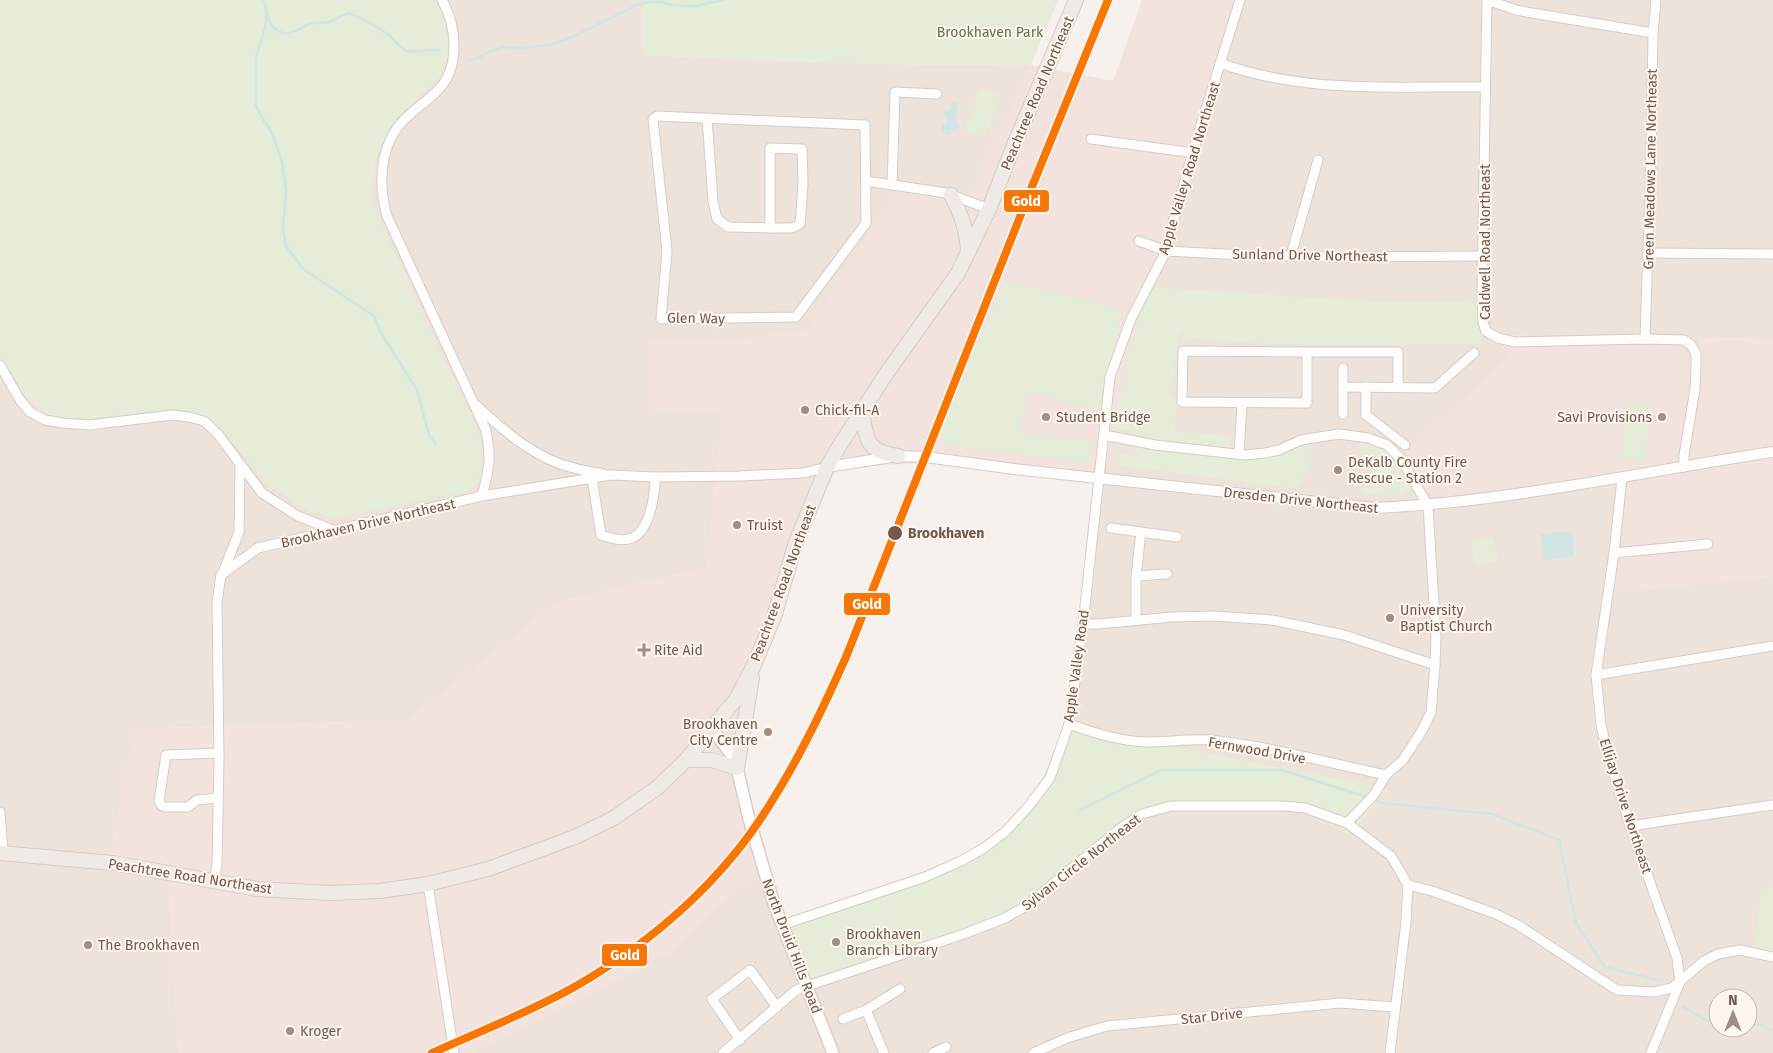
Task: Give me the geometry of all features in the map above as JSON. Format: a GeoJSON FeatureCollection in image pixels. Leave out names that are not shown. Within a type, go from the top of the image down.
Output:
{"type":"FeatureCollection","features":[{"type":"Feature","properties":{"kind":"highway","name":"Peachtree Road Northeast"},"geometry":{"type":"LineString","coordinates":[[2,853],[113,863],[257,889],[330,893],[380,892],[428,884],[488,869],[575,837],[614,818],[663,782],[686,760],[737,698],[754,665],[774,617],[796,542],[827,467],[886,374],[958,273],[989,209],[1076,0]]}},
{"type":"Feature","properties":{"kind":"highway"},"geometry":{"type":"LineString","coordinates":[[951,195],[968,236],[968,252]]}},
{"type":"Feature","properties":{"kind":"highway"},"geometry":{"type":"LineString","coordinates":[[862,412],[866,437],[870,444],[883,454],[898,456]]}},
{"type":"Feature","properties":{"kind":"highway"},"geometry":{"type":"LineString","coordinates":[[686,760],[712,760],[737,768],[754,665]]}},
{"type":"Feature","properties":{"kind":"main road","name":"North Druid Hills Road"},"geometry":{"type":"LineString","coordinates":[[712,729],[731,754],[737,768],[748,815],[782,925],[796,956],[833,1053]]}},
{"type":"Feature","properties":{"kind":"street"},"geometry":{"type":"LineString","coordinates":[[442,0],[447,9],[455,42],[450,69],[438,91],[397,128],[388,144],[382,181],[382,199],[387,216],[485,428],[490,452],[489,471],[482,496]]}},
{"type":"Feature","properties":{"kind":"street","name":"Apple Valley Road Northeast"},"geometry":{"type":"LineString","coordinates":[[1100,478],[1110,377],[1131,319],[1166,251],[1240,0]]}},
{"type":"Feature","properties":{"kind":"street"},"geometry":{"type":"LineString","coordinates":[[1487,0],[1516,10],[1653,33]]}},
{"type":"Feature","properties":{"kind":"street","name":"Caldwell Road Northeast"},"geometry":{"type":"LineString","coordinates":[[1487,0],[1483,256],[1483,322],[1486,331],[1498,338],[1515,342],[1645,338],[1684,340],[1696,354],[1695,389],[1684,454],[1684,467]]}},
{"type":"Feature","properties":{"kind":"street","name":"Green Meadows Lane Northeast"},"geometry":{"type":"LineString","coordinates":[[1645,338],[1653,33],[1656,0]]}},
{"type":"Feature","properties":{"kind":"street"},"geometry":{"type":"LineString","coordinates":[[1220,63],[1243,72],[1266,77],[1338,86],[1485,87]]}},
{"type":"Feature","properties":{"kind":"street"},"geometry":{"type":"LineString","coordinates":[[892,185],[895,92],[937,94]]}},
{"type":"Feature","properties":{"kind":"street","name":"Glen Way"},"geometry":{"type":"LineString","coordinates":[[657,116],[707,118],[865,125],[866,223],[796,317],[661,320],[667,251],[653,119],[657,116]]}},
{"type":"Feature","properties":{"kind":"street"},"geometry":{"type":"LineString","coordinates":[[707,118],[713,201],[717,219],[728,226],[770,228],[792,228],[800,224],[802,149],[770,148],[770,228]]}},
{"type":"Feature","properties":{"kind":"street"},"geometry":{"type":"LineString","coordinates":[[1092,139],[1194,153]]}},
{"type":"Feature","properties":{"kind":"street"},"geometry":{"type":"LineString","coordinates":[[1292,256],[1318,160]]}},
{"type":"Feature","properties":{"kind":"street"},"geometry":{"type":"LineString","coordinates":[[866,181],[951,195],[989,209]]}},
{"type":"Feature","properties":{"kind":"street","name":"Sunland Drive Northeast"},"geometry":{"type":"LineString","coordinates":[[1139,241],[1166,251],[1330,257],[1483,256]]}},
{"type":"Feature","properties":{"kind":"street"},"geometry":{"type":"LineString","coordinates":[[1648,253],[1773,254]]}},
{"type":"Feature","properties":{"kind":"street"},"geometry":{"type":"LineString","coordinates":[[1307,352],[1307,403],[1242,404],[1182,402],[1183,351],[1398,352],[1398,387]]}},
{"type":"Feature","properties":{"kind":"street"},"geometry":{"type":"LineString","coordinates":[[1343,387],[1435,388],[1474,353]]}},
{"type":"Feature","properties":{"kind":"street"},"geometry":{"type":"LineString","coordinates":[[0,365],[20,400],[30,412],[45,420],[89,425],[172,415],[189,417],[204,422],[217,433],[262,493],[298,516],[335,531]]}},
{"type":"Feature","properties":{"kind":"street"},"geometry":{"type":"LineString","coordinates":[[1343,368],[1343,414]]}},
{"type":"Feature","properties":{"kind":"street"},"geometry":{"type":"LineString","coordinates":[[1366,387],[1366,415],[1405,445]]}},
{"type":"Feature","properties":{"kind":"street"},"geometry":{"type":"LineString","coordinates":[[475,404],[497,425],[542,456],[572,468],[611,475]]}},
{"type":"Feature","properties":{"kind":"street"},"geometry":{"type":"LineString","coordinates":[[1239,454],[1242,404]]}},
{"type":"Feature","properties":{"kind":"street"},"geometry":{"type":"LineString","coordinates":[[1104,435],[1154,446],[1239,454],[1265,453],[1279,450],[1301,440],[1339,434],[1368,438],[1387,445],[1401,459],[1428,506],[1436,636],[1431,712],[1424,729],[1403,760],[1386,775],[1374,795],[1347,823]]}},
{"type":"Feature","properties":{"kind":"street","name":"Dresden Drive Northeast"},"geometry":{"type":"LineString","coordinates":[[827,467],[898,456],[943,458],[1014,469],[1374,508],[1428,506],[1622,478],[1773,452]]}},
{"type":"Feature","properties":{"kind":"street"},"geometry":{"type":"LineString","coordinates":[[214,880],[217,865],[219,753],[217,602],[221,575],[240,532],[240,466]]}},
{"type":"Feature","properties":{"kind":"street","name":"Brookhaven Drive Northeast"},"geometry":{"type":"LineString","coordinates":[[221,575],[258,548],[482,496],[611,475],[655,477],[804,474],[827,467]]}},
{"type":"Feature","properties":{"kind":"street"},"geometry":{"type":"LineString","coordinates":[[592,478],[601,534],[617,540],[632,538],[648,522],[655,487],[655,477]]}},
{"type":"Feature","properties":{"kind":"street","name":"Apple Valley Road"},"geometry":{"type":"LineString","coordinates":[[782,925],[925,877],[984,848],[1006,831],[1028,807],[1050,778],[1069,724],[1100,478]]}},
{"type":"Feature","properties":{"kind":"street","name":"Ellijay Drive Northeast"},"geometry":{"type":"LineString","coordinates":[[1622,478],[1614,553],[1596,675],[1601,726],[1630,826],[1677,958],[1680,982]]}},
{"type":"Feature","properties":{"kind":"street"},"geometry":{"type":"LineString","coordinates":[[1111,528],[1177,537]]}},
{"type":"Feature","properties":{"kind":"street"},"geometry":{"type":"LineString","coordinates":[[1136,619],[1136,576],[1141,532]]}},
{"type":"Feature","properties":{"kind":"street"},"geometry":{"type":"LineString","coordinates":[[1614,553],[1708,544]]}},
{"type":"Feature","properties":{"kind":"street"},"geometry":{"type":"LineString","coordinates":[[1136,576],[1167,574]]}},
{"type":"Feature","properties":{"kind":"street"},"geometry":{"type":"LineString","coordinates":[[1083,624],[1172,616],[1216,616],[1272,620],[1344,635],[1435,666]]}},
{"type":"Feature","properties":{"kind":"street"},"geometry":{"type":"LineString","coordinates":[[1596,675],[1773,646]]}},
{"type":"Feature","properties":{"kind":"street","name":"Fernwood Drive"},"geometry":{"type":"LineString","coordinates":[[1069,724],[1092,733],[1124,740],[1145,742],[1209,740],[1258,747],[1386,775]]}},
{"type":"Feature","properties":{"kind":"street"},"geometry":{"type":"LineString","coordinates":[[218,798],[197,800],[188,807],[165,807],[159,801],[166,755],[219,753]]}},
{"type":"Feature","properties":{"kind":"street"},"geometry":{"type":"LineString","coordinates":[[1630,826],[1773,805]]}},
{"type":"Feature","properties":{"kind":"street","name":"Sylvan Circle Northeast"},"geometry":{"type":"LineString","coordinates":[[723,1053],[795,991],[964,934],[1005,918],[1026,906],[1121,828],[1142,814],[1171,806],[1284,806],[1305,808],[1347,823],[1391,856],[1408,885]]}},
{"type":"Feature","properties":{"kind":"street"},"geometry":{"type":"LineString","coordinates":[[0,812],[2,853]]}},
{"type":"Feature","properties":{"kind":"street"},"geometry":{"type":"LineString","coordinates":[[428,884],[454,1053]]}},
{"type":"Feature","properties":{"kind":"street"},"geometry":{"type":"LineString","coordinates":[[1390,1053],[1406,922],[1408,885],[1487,911],[1518,925],[1617,990],[1654,992],[1672,988],[1704,961],[1718,954],[1740,950],[1773,957]]}},
{"type":"Feature","properties":{"kind":"street"},"geometry":{"type":"LineString","coordinates":[[740,1040],[712,1000],[750,970],[777,1007]]}},
{"type":"Feature","properties":{"kind":"street"},"geometry":{"type":"LineString","coordinates":[[1651,1053],[1680,982]]}},
{"type":"Feature","properties":{"kind":"street"},"geometry":{"type":"LineString","coordinates":[[843,1019],[866,1010],[900,989]]}},
{"type":"Feature","properties":{"kind":"street","name":"Star Drive"},"geometry":{"type":"LineString","coordinates":[[1033,1053],[1067,1038],[1107,1026],[1340,1003],[1395,1007]]}},
{"type":"Feature","properties":{"kind":"street"},"geometry":{"type":"LineString","coordinates":[[866,1010],[884,1053]]}},
{"type":"Feature","properties":{"kind":"street"},"geometry":{"type":"LineString","coordinates":[[933,1053],[946,1047]]}},
{"type":"Feature","properties":{"kind":"shaded area"},"geometry":{"type":"Polygon","coordinates":[[[437,0],[643,0],[643,55],[874,64],[1031,65],[969,197],[905,182],[806,331],[730,341],[707,568],[558,602],[409,720],[133,729],[169,874],[179,1053],[0,1053],[0,359],[19,390],[102,419],[172,410],[202,414],[223,429],[267,484],[481,440],[372,204],[371,179],[377,153],[398,116],[441,76],[444,14],[437,0]]]}},
{"type":"Feature","properties":{"kind":"shaded area"},"geometry":{"type":"Polygon","coordinates":[[[1142,0],[1241,0],[1195,149],[1135,329],[1101,481],[943,458],[929,463],[838,467],[784,572],[757,671],[739,762],[763,864],[673,950],[472,1053],[179,1053],[169,874],[110,858],[133,729],[409,720],[558,602],[707,568],[722,414],[649,409],[649,340],[730,341],[806,331],[905,182],[969,197],[1031,65],[1113,81],[1142,0]]]}},
{"type":"Feature","properties":{"kind":"shaded area"},"geometry":{"type":"Polygon","coordinates":[[[1241,0],[1773,0],[1773,339],[1700,338],[1699,362],[1667,339],[1495,335],[1508,356],[1474,391],[1536,491],[1614,487],[1627,484],[1609,593],[1773,576],[1773,1053],[472,1053],[673,950],[763,864],[781,925],[1111,840],[1152,810],[1214,806],[1306,811],[1350,834],[1387,790],[1064,725],[1074,685],[1101,481],[1135,329],[1195,149],[1241,0]]]}},
{"type":"Feature","properties":{"kind":"shaded area"},"geometry":{"type":"Polygon","coordinates":[[[1495,335],[1667,339],[1698,362],[1700,338],[1773,339],[1773,576],[1609,593],[1627,484],[1614,487],[1536,491],[1491,498],[1431,495],[1403,456],[1508,356],[1495,335]]]}},
{"type":"Feature","properties":{"kind":"green space"},"geometry":{"type":"Polygon","coordinates":[[[0,0],[437,0],[444,14],[449,52],[441,76],[398,116],[377,153],[372,179],[372,204],[481,440],[481,474],[477,484],[466,492],[337,518],[310,512],[267,484],[223,430],[203,414],[172,410],[102,419],[53,418],[19,390],[0,359],[0,0]]]}},
{"type":"Feature","properties":{"kind":"green space","name":"Brookhaven Park"},"geometry":{"type":"Polygon","coordinates":[[[643,0],[1058,0],[1031,65],[874,64],[643,55],[643,0]]]}},
{"type":"Feature","properties":{"kind":"green space"},"geometry":{"type":"Polygon","coordinates":[[[985,89],[1001,98],[985,135],[980,136],[964,129],[979,91],[985,89]]]}},
{"type":"Feature","properties":{"kind":"green space"},"geometry":{"type":"Polygon","coordinates":[[[1004,283],[1049,290],[1122,310],[1100,411],[1028,392],[1020,432],[1092,442],[1088,463],[940,445],[944,421],[1004,283]]]}},
{"type":"Feature","properties":{"kind":"green space"},"geometry":{"type":"Polygon","coordinates":[[[1149,287],[1361,301],[1480,303],[1481,344],[1279,345],[1187,338],[1180,330],[1170,398],[1178,399],[1174,431],[1231,436],[1230,447],[1164,442],[1113,427],[1135,329],[1149,287]]]}},
{"type":"Feature","properties":{"kind":"green space"},"geometry":{"type":"Polygon","coordinates":[[[1628,401],[1651,406],[1645,462],[1620,460],[1628,401]]]}},
{"type":"Feature","properties":{"kind":"green space"},"geometry":{"type":"Polygon","coordinates":[[[1312,441],[1311,465],[1297,489],[1115,465],[1119,453],[1136,456],[1136,445],[1247,460],[1265,458],[1312,441]]]}},
{"type":"Feature","properties":{"kind":"green space"},"geometry":{"type":"Polygon","coordinates":[[[1361,441],[1381,448],[1394,458],[1415,488],[1401,496],[1363,494],[1361,486],[1372,466],[1362,457],[1361,441]]]}},
{"type":"Feature","properties":{"kind":"green space"},"geometry":{"type":"Polygon","coordinates":[[[1494,538],[1498,561],[1475,564],[1471,542],[1494,538]]]}},
{"type":"Feature","properties":{"kind":"green space"},"geometry":{"type":"Polygon","coordinates":[[[1064,725],[1387,789],[1350,835],[1306,811],[1214,806],[1152,810],[1006,916],[811,982],[782,925],[896,892],[1002,838],[1056,757],[1064,725]]]}},
{"type":"Feature","properties":{"kind":"green space"},"geometry":{"type":"Polygon","coordinates":[[[1773,887],[1773,954],[1755,950],[1761,889],[1773,887]]]}},
{"type":"Feature","properties":{"kind":"water"},"geometry":{"type":"Polygon","coordinates":[[[956,102],[958,108],[955,115],[960,127],[951,130],[952,134],[942,133],[943,124],[947,122],[943,112],[952,109],[950,104],[956,102]]]}},
{"type":"Feature","properties":{"kind":"water"},"geometry":{"type":"Polygon","coordinates":[[[1572,531],[1574,556],[1544,560],[1540,534],[1572,531]]]}},
{"type":"Feature","properties":{"kind":"waterway"},"geometry":{"type":"LineString","coordinates":[[262,0],[269,21],[281,33],[291,33],[312,23],[328,22],[349,13],[381,29],[405,50],[440,51]]}},
{"type":"Feature","properties":{"kind":"waterway"},"geometry":{"type":"LineString","coordinates":[[470,61],[501,47],[525,48],[549,45],[572,37],[637,5],[649,2],[696,6],[723,0]]}},
{"type":"Feature","properties":{"kind":"waterway"},"geometry":{"type":"LineString","coordinates":[[266,16],[265,28],[256,57],[256,105],[272,133],[282,162],[286,190],[283,229],[286,246],[303,269],[374,316],[381,333],[417,390],[429,435],[436,444]]}},
{"type":"Feature","properties":{"kind":"waterway"},"geometry":{"type":"LineString","coordinates":[[1080,810],[1161,770],[1282,770],[1364,796]]}},
{"type":"Feature","properties":{"kind":"waterway"},"geometry":{"type":"LineString","coordinates":[[1377,801],[1492,814],[1559,840],[1576,923],[1605,967],[1662,981]]}},
{"type":"Feature","properties":{"kind":"waterway"},"geometry":{"type":"LineString","coordinates":[[1682,1006],[1708,1021]]}},
{"type":"Feature","properties":{"kind":"waterway"},"geometry":{"type":"LineString","coordinates":[[1758,1025],[1773,1031]]}},
{"type":"Feature","properties":{"kind":"transit line","name":"Gold"},"geometry":{"type":"LineString","coordinates":[[432,1053],[559,995],[633,949],[686,906],[710,882],[733,856],[772,801],[812,730],[846,657],[1031,189],[1108,0]]}},
{"type":"Feature","properties":{"kind":"place","name":"Chick-fil-A"},"geometry":{"type":"Point","coordinates":[805,410]}},
{"type":"Feature","properties":{"kind":"place","name":"Student Bridge"},"geometry":{"type":"Point","coordinates":[1046,417]}},
{"type":"Feature","properties":{"kind":"place","name":"Savi Provisions"},"geometry":{"type":"Point","coordinates":[1662,417]}},
{"type":"Feature","properties":{"kind":"place","name":"DeKalb County Fire Rescue - Station 2"},"geometry":{"type":"Point","coordinates":[1338,470]}},
{"type":"Feature","properties":{"kind":"place","name":"Truist"},"geometry":{"type":"Point","coordinates":[737,525]}},
{"type":"Feature","properties":{"kind":"place","name":"Brookhaven"},"geometry":{"type":"Point","coordinates":[895,533]}},
{"type":"Feature","properties":{"kind":"place","name":"University Baptist Church"},"geometry":{"type":"Point","coordinates":[1390,618]}},
{"type":"Feature","properties":{"kind":"place","name":"Rite Aid"},"geometry":{"type":"Point","coordinates":[644,650]}},
{"type":"Feature","properties":{"kind":"place","name":"Brookhaven City Centre"},"geometry":{"type":"Point","coordinates":[768,732]}},
{"type":"Feature","properties":{"kind":"place","name":"Brookhaven Branch Library"},"geometry":{"type":"Point","coordinates":[836,942]}},
{"type":"Feature","properties":{"kind":"place","name":"The Brookhaven"},"geometry":{"type":"Point","coordinates":[88,945]}},
{"type":"Feature","properties":{"kind":"place","name":"Kroger"},"geometry":{"type":"Point","coordinates":[290,1031]}}]}
